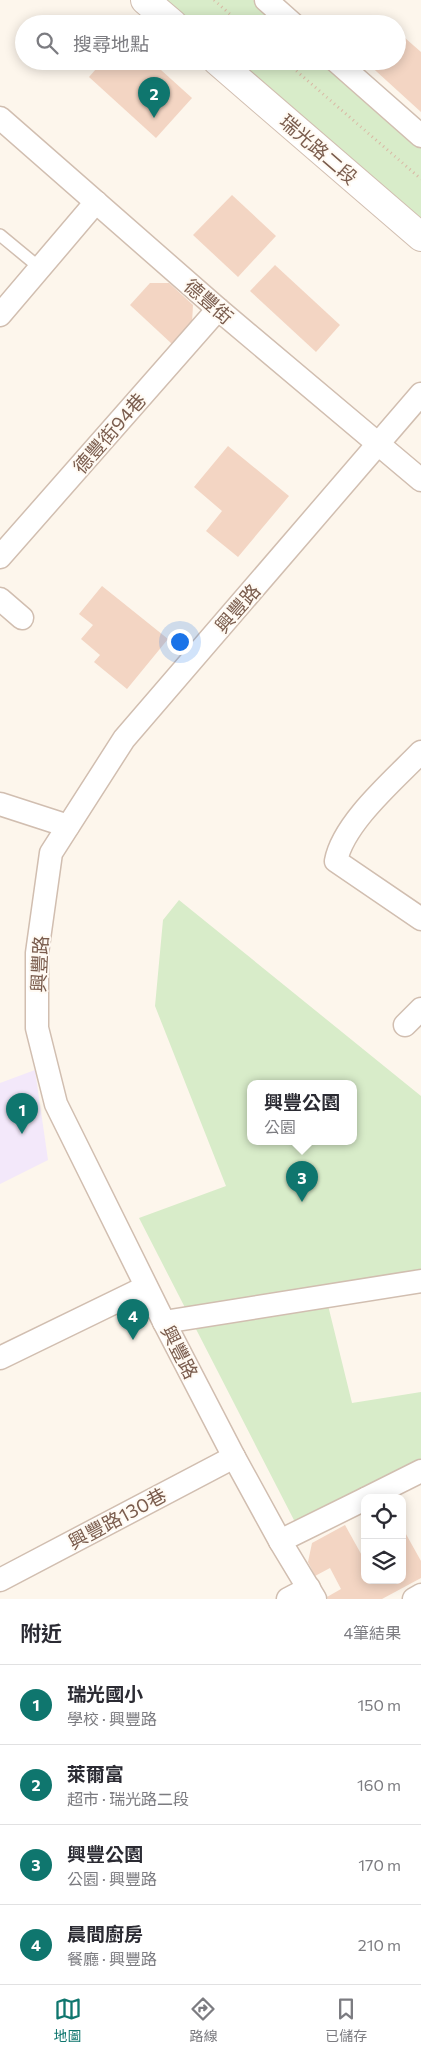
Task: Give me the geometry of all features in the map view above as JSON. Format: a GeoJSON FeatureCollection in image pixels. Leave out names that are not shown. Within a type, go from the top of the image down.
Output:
{"type":"FeatureCollection","features":[{"type":"Feature","properties":{"kind":"street"},"geometry":{"type":"LineString","coordinates":[[145,0],[162,15]]}},
{"type":"Feature","properties":{"kind":"street"},"geometry":{"type":"LineString","coordinates":[[266,0],[283,15]]}},
{"type":"Feature","properties":{"kind":"street","name":"瑞光路二段"},"geometry":{"type":"LineString","coordinates":[[227,70],[421,237]]}},
{"type":"Feature","properties":{"kind":"street"},"geometry":{"type":"LineString","coordinates":[[346,70],[421,136]]}},
{"type":"Feature","properties":{"kind":"street","name":"德豐街"},"geometry":{"type":"LineString","coordinates":[[0,118],[218,309],[421,480]]}},
{"type":"Feature","properties":{"kind":"street"},"geometry":{"type":"LineString","coordinates":[[0,315],[96,202]]}},
{"type":"Feature","properties":{"kind":"street","name":"德豐街94巷"},"geometry":{"type":"LineString","coordinates":[[0,557],[218,309]]}},
{"type":"Feature","properties":{"kind":"street","name":"興豐路"},"geometry":{"type":"LineString","coordinates":[[312,1593],[280,1541],[234,1457],[146,1287],[56,1104],[37,1028],[37,953],[51,853],[124,739],[421,394]]}},
{"type":"Feature","properties":{"kind":"street"},"geometry":{"type":"LineString","coordinates":[[0,599],[22,618]]}},
{"type":"Feature","properties":{"kind":"street"},"geometry":{"type":"LineString","coordinates":[[421,752],[365,809],[338,849],[336,861],[421,919]]}},
{"type":"Feature","properties":{"kind":"street"},"geometry":{"type":"LineString","coordinates":[[0,804],[68,826]]}},
{"type":"Feature","properties":{"kind":"street"},"geometry":{"type":"LineString","coordinates":[[405,1025],[421,1009]]}},
{"type":"Feature","properties":{"kind":"street"},"geometry":{"type":"LineString","coordinates":[[164,1322],[421,1281]]}},
{"type":"Feature","properties":{"kind":"street"},"geometry":{"type":"LineString","coordinates":[[0,1358],[146,1287]]}},
{"type":"Feature","properties":{"kind":"street","name":"興豐路130巷"},"geometry":{"type":"LineString","coordinates":[[0,1580],[234,1457]]}},
{"type":"Feature","properties":{"kind":"street"},"geometry":{"type":"LineString","coordinates":[[374,1494],[421,1471]]}},
{"type":"Feature","properties":{"kind":"street"},"geometry":{"type":"LineString","coordinates":[[280,1541],[361,1500]]}},
{"type":"Feature","properties":{"kind":"street"},"geometry":{"type":"LineString","coordinates":[[288,1599],[312,1593]]}},
{"type":"Feature","properties":{"kind":"street"},"geometry":{"type":"LineString","coordinates":[[414,1599],[421,1595]]}},
{"type":"Feature","properties":{"kind":"lane"},"geometry":{"type":"LineString","coordinates":[[0,235],[40,268]]}},
{"type":"Feature","properties":{"kind":"path"},"geometry":{"type":"LineString","coordinates":[[214,0],[232,15]]}},
{"type":"Feature","properties":{"kind":"path"},"geometry":{"type":"LineString","coordinates":[[295,70],[421,179]]}},
{"type":"Feature","properties":{"kind":"shaded area"},"geometry":{"type":"Polygon","coordinates":[[[35,1070],[48,1160],[0,1184],[0,1083],[35,1070]]]}},
{"type":"Feature","properties":{"kind":"green space"},"geometry":{"type":"Polygon","coordinates":[[[166,0],[253,0],[270,15],[183,15],[166,0]]]}},
{"type":"Feature","properties":{"kind":"green space"},"geometry":{"type":"Polygon","coordinates":[[[248,70],[333,70],[421,147],[421,218],[248,70]]]}},
{"type":"Feature","properties":{"kind":"green space"},"geometry":{"type":"Polygon","coordinates":[[[179,900],[421,1096],[421,1269],[325,1293],[352,1403],[421,1392],[421,1463],[296,1524],[139,1218],[226,1186],[155,1006],[163,920],[179,900]]]}},
{"type":"Feature","properties":{"kind":"building"},"geometry":{"type":"Polygon","coordinates":[[[406,39],[421,52],[421,112],[375,70],[406,70],[406,39]]]}},
{"type":"Feature","properties":{"kind":"building"},"geometry":{"type":"Polygon","coordinates":[[[95,70],[161,70],[192,98],[156,138],[89,77],[95,70]]]}},
{"type":"Feature","properties":{"kind":"building"},"geometry":{"type":"Polygon","coordinates":[[[232,195],[276,236],[238,277],[193,235],[232,195]]]}},
{"type":"Feature","properties":{"kind":"building"},"geometry":{"type":"Polygon","coordinates":[[[275,265],[340,325],[316,352],[250,291],[275,265]]]}},
{"type":"Feature","properties":{"kind":"building"},"geometry":{"type":"Polygon","coordinates":[[[150,283],[169,283],[193,305],[192,323],[172,344],[130,305],[150,283]]]}},
{"type":"Feature","properties":{"kind":"building"},"geometry":{"type":"Polygon","coordinates":[[[228,446],[289,496],[238,557],[206,531],[222,511],[194,487],[228,446]]]}},
{"type":"Feature","properties":{"kind":"building"},"geometry":{"type":"Polygon","coordinates":[[[102,586],[168,639],[127,689],[94,662],[100,655],[81,639],[93,625],[79,614],[102,586]]]}},
{"type":"Feature","properties":{"kind":"building"},"geometry":{"type":"Polygon","coordinates":[[[345,1525],[361,1554],[361,1584],[406,1584],[406,1534],[421,1561],[421,1578],[382,1599],[328,1599],[327,1597],[341,1589],[330,1568],[315,1576],[308,1562],[312,1543],[345,1525]]]}},
{"type":"Feature","properties":{"kind":"place","name":"萊爾富"},"geometry":{"type":"Point","coordinates":[154,118]}},
{"type":"Feature","properties":{"kind":"place","name":"瑞光國小"},"geometry":{"type":"Point","coordinates":[22,1134]}},
{"type":"Feature","properties":{"kind":"place","name":"興豐公園"},"geometry":{"type":"Point","coordinates":[302,1202]}},
{"type":"Feature","properties":{"kind":"place","name":"晨間廚房"},"geometry":{"type":"Point","coordinates":[133,1340]}}]}
